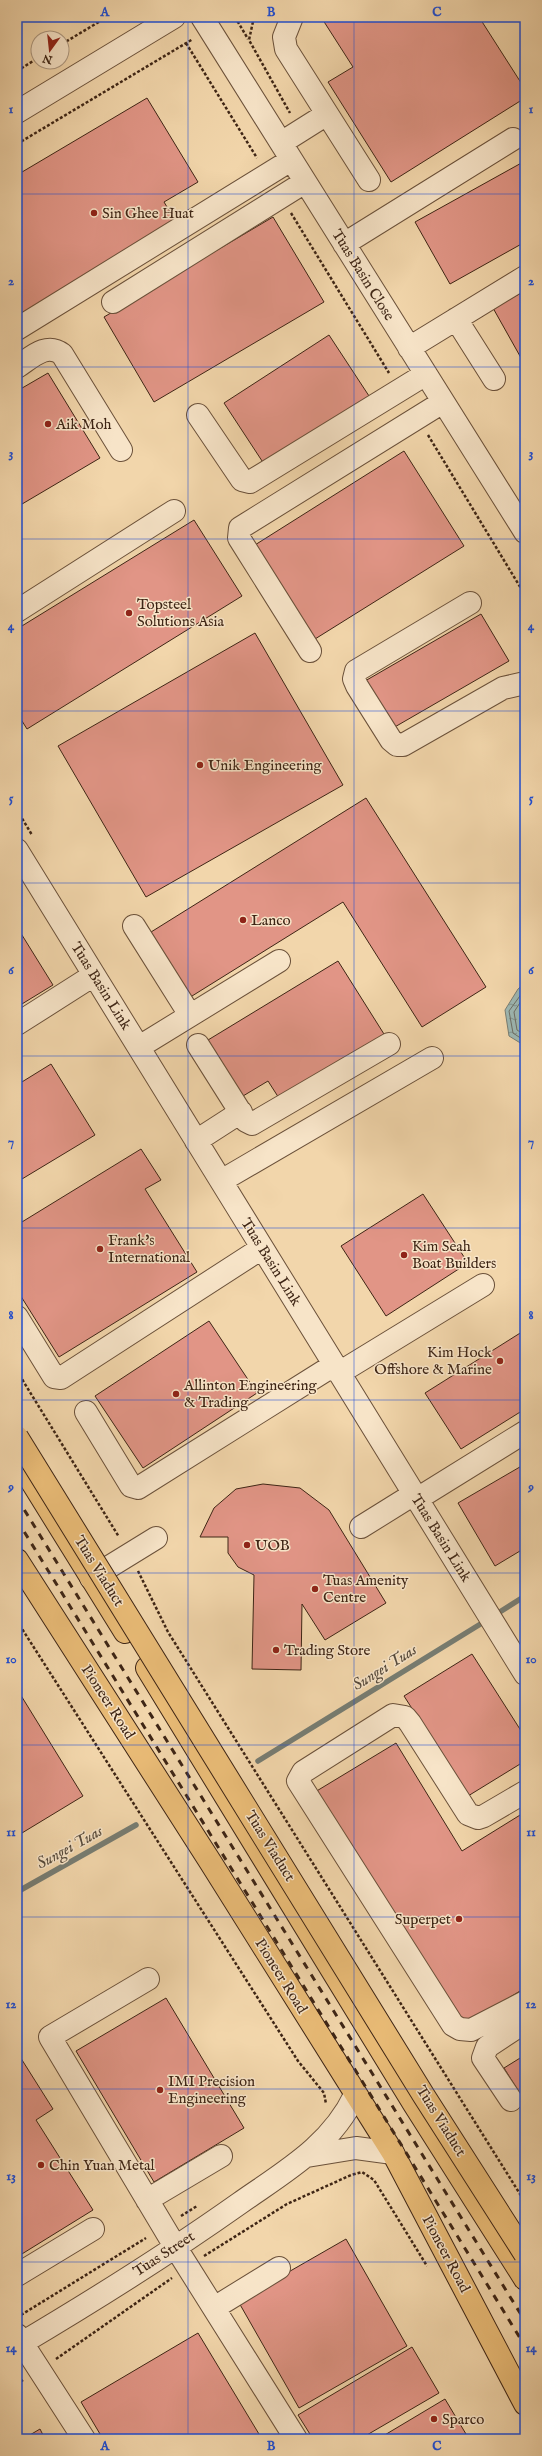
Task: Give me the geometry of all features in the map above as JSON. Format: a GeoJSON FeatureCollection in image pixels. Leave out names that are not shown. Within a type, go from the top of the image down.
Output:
{"type":"FeatureCollection","features":[{"type":"Feature","properties":{"kind":"main road","name":"Tuas Viaduct"},"geometry":{"type":"LineString","coordinates":[[17,1438],[424,2096],[525,2254]]}},
{"type":"Feature","properties":{"kind":"main road"},"geometry":{"type":"LineString","coordinates":[[17,1458],[410,2097],[525,2279]]}},
{"type":"Feature","properties":{"kind":"main road","name":"Pioneer Road"},"geometry":{"type":"LineString","coordinates":[[17,1560],[211,1863],[355,2095],[393,2153],[525,2404]]}},
{"type":"Feature","properties":{"kind":"street"},"geometry":{"type":"LineString","coordinates":[[17,112],[174,17]]}},
{"type":"Feature","properties":{"kind":"street"},"geometry":{"type":"LineString","coordinates":[[292,17],[284,37],[286,49],[369,180]]}},
{"type":"Feature","properties":{"kind":"street","name":"Tuas Basin Close"},"geometry":{"type":"LineString","coordinates":[[206,23],[525,532]]}},
{"type":"Feature","properties":{"kind":"street"},"geometry":{"type":"LineString","coordinates":[[17,329],[267,175],[286,152],[327,114]]}},
{"type":"Feature","properties":{"kind":"street"},"geometry":{"type":"LineString","coordinates":[[344,244],[513,138]]}},
{"type":"Feature","properties":{"kind":"street"},"geometry":{"type":"LineString","coordinates":[[113,302],[305,182]]}},
{"type":"Feature","properties":{"kind":"street"},"geometry":{"type":"LineString","coordinates":[[409,348],[525,277]]}},
{"type":"Feature","properties":{"kind":"street"},"geometry":{"type":"LineString","coordinates":[[456,319],[494,379]]}},
{"type":"Feature","properties":{"kind":"street"},"geometry":{"type":"LineString","coordinates":[[17,367],[47,349],[54,349],[62,354],[121,450]]}},
{"type":"Feature","properties":{"kind":"street"},"geometry":{"type":"LineString","coordinates":[[198,415],[242,480],[247,483],[426,374]]}},
{"type":"Feature","properties":{"kind":"street"},"geometry":{"type":"LineString","coordinates":[[310,651],[239,538],[240,528],[443,402]]}},
{"type":"Feature","properties":{"kind":"street"},"geometry":{"type":"LineString","coordinates":[[17,611],[174,511]]}},
{"type":"Feature","properties":{"kind":"street"},"geometry":{"type":"LineString","coordinates":[[470,603],[356,671],[354,679],[357,686],[391,740],[397,745],[403,745],[503,688],[525,683]]}},
{"type":"Feature","properties":{"kind":"street","name":"Tuas Basin Link"},"geometry":{"type":"LineString","coordinates":[[17,851],[525,1674]]}},
{"type":"Feature","properties":{"kind":"street"},"geometry":{"type":"LineString","coordinates":[[134,926],[190,1015]]}},
{"type":"Feature","properties":{"kind":"street"},"geometry":{"type":"LineString","coordinates":[[139,1047],[279,961]]}},
{"type":"Feature","properties":{"kind":"street"},"geometry":{"type":"LineString","coordinates":[[17,1024],[94,975]]}},
{"type":"Feature","properties":{"kind":"street"},"geometry":{"type":"LineString","coordinates":[[198,1045],[249,1123],[256,1123],[389,1044]]}},
{"type":"Feature","properties":{"kind":"street"},"geometry":{"type":"LineString","coordinates":[[221,1181],[432,1058]]}},
{"type":"Feature","properties":{"kind":"street"},"geometry":{"type":"LineString","coordinates":[[196,1141],[241,1112]]}},
{"type":"Feature","properties":{"kind":"street"},"geometry":{"type":"LineString","coordinates":[[17,1317],[54,1376],[61,1378],[262,1248]]}},
{"type":"Feature","properties":{"kind":"street"},"geometry":{"type":"LineString","coordinates":[[86,1412],[131,1486],[138,1488],[483,1284]]}},
{"type":"Feature","properties":{"kind":"street"},"geometry":{"type":"LineString","coordinates":[[361,1527],[416,1497],[525,1432]]}},
{"type":"Feature","properties":{"kind":"street"},"geometry":{"type":"LineString","coordinates":[[91,1578],[156,1538]]}},
{"type":"Feature","properties":{"kind":"street"},"geometry":{"type":"LineString","coordinates":[[525,1792],[484,1816],[474,1817],[468,1814],[410,1723],[405,1717],[393,1715],[303,1772],[298,1780],[453,2024],[460,2029],[471,2030],[525,2002]]}},
{"type":"Feature","properties":{"kind":"street"},"geometry":{"type":"LineString","coordinates":[[148,1979],[50,2037],[176,2248],[296,2439]]}},
{"type":"Feature","properties":{"kind":"street"},"geometry":{"type":"LineString","coordinates":[[511,2100],[483,2058],[484,2052],[486,2047],[525,2022]]}},
{"type":"Feature","properties":{"kind":"street","name":"Tuas Street"},"geometry":{"type":"LineString","coordinates":[[19,2341],[176,2248],[306,2156],[337,2126],[345,2115],[355,2095]]}},
{"type":"Feature","properties":{"kind":"street","name":"Tuas Street"},"geometry":{"type":"LineString","coordinates":[[306,2156],[356,2148],[393,2153]]}},
{"type":"Feature","properties":{"kind":"street"},"geometry":{"type":"LineString","coordinates":[[148,2200],[221,2156]]}},
{"type":"Feature","properties":{"kind":"street"},"geometry":{"type":"LineString","coordinates":[[17,2276],[93,2229]]}},
{"type":"Feature","properties":{"kind":"street"},"geometry":{"type":"LineString","coordinates":[[214,2308],[279,2268]]}},
{"type":"Feature","properties":{"kind":"street"},"geometry":{"type":"LineString","coordinates":[[19,2341],[84,2439]]}},
{"type":"Feature","properties":{"kind":"path"},"geometry":{"type":"LineString","coordinates":[[70,39],[107,17]]}},
{"type":"Feature","properties":{"kind":"path"},"geometry":{"type":"LineString","coordinates":[[235,17],[249,40]]}},
{"type":"Feature","properties":{"kind":"path"},"geometry":{"type":"LineString","coordinates":[[17,144],[186,43],[206,23]]}},
{"type":"Feature","properties":{"kind":"path"},"geometry":{"type":"LineString","coordinates":[[186,43],[267,175]]}},
{"type":"Feature","properties":{"kind":"path"},"geometry":{"type":"LineString","coordinates":[[17,71],[30,63]]}},
{"type":"Feature","properties":{"kind":"path"},"geometry":{"type":"LineString","coordinates":[[281,197],[400,390]]}},
{"type":"Feature","properties":{"kind":"path"},"geometry":{"type":"LineString","coordinates":[[417,418],[525,595]]}},
{"type":"Feature","properties":{"kind":"path"},"geometry":{"type":"LineString","coordinates":[[17,1371],[130,1554],[168,1632],[525,2202]]}},
{"type":"Feature","properties":{"kind":"path"},"geometry":{"type":"LineString","coordinates":[[17,1621],[298,2061],[324,2093],[328,2111]]}},
{"type":"Feature","properties":{"kind":"path"},"geometry":{"type":"LineString","coordinates":[[17,2384],[188,2267],[287,2204],[351,2175],[362,2172],[374,2180],[410,2237]]}},
{"type":"Feature","properties":{"kind":"path"},"geometry":{"type":"LineString","coordinates":[[17,2317],[203,2202]]}},
{"type":"Feature","properties":{"kind":"water"},"geometry":{"type":"Polygon","coordinates":[[[525,983],[525,1048],[522,1044],[509,1036],[505,1010],[518,989],[525,983]]]}},
{"type":"Feature","properties":{"kind":"building"},"geometry":{"type":"Polygon","coordinates":[[[321,17],[479,17],[525,89],[525,98],[391,182],[328,82],[353,67],[321,17]]]}},
{"type":"Feature","properties":{"kind":"building","name":"Sin Ghee Huat"},"geometry":{"type":"Polygon","coordinates":[[[147,98],[198,182],[164,202],[178,225],[17,321],[17,175],[147,98]]]}},
{"type":"Feature","properties":{"kind":"building"},"geometry":{"type":"Polygon","coordinates":[[[525,161],[525,242],[450,284],[415,222],[525,161]]]}},
{"type":"Feature","properties":{"kind":"building"},"geometry":{"type":"Polygon","coordinates":[[[273,217],[324,302],[154,402],[104,317],[273,217]]]}},
{"type":"Feature","properties":{"kind":"building"},"geometry":{"type":"Polygon","coordinates":[[[525,291],[525,365],[493,308],[525,291]]]}},
{"type":"Feature","properties":{"kind":"building"},"geometry":{"type":"Polygon","coordinates":[[[329,335],[371,399],[266,467],[224,403],[329,335]]]}},
{"type":"Feature","properties":{"kind":"building","name":"Aik Moh"},"geometry":{"type":"Polygon","coordinates":[[[48,373],[100,458],[17,507],[17,391],[48,373]]]}},
{"type":"Feature","properties":{"kind":"building"},"geometry":{"type":"Polygon","coordinates":[[[404,451],[464,546],[307,644],[247,550],[404,451]]]}},
{"type":"Feature","properties":{"kind":"building","name":"Topsteel Solutions Asia"},"geometry":{"type":"Polygon","coordinates":[[[194,520],[242,596],[27,729],[17,713],[17,629],[194,520]]]}},
{"type":"Feature","properties":{"kind":"building"},"geometry":{"type":"Polygon","coordinates":[[[481,614],[509,661],[393,728],[365,681],[481,614]]]}},
{"type":"Feature","properties":{"kind":"building","name":"Unik Engineering"},"geometry":{"type":"Polygon","coordinates":[[[255,633],[343,785],[146,897],[58,746],[255,633]]]}},
{"type":"Feature","properties":{"kind":"building","name":"Lanco"},"geometry":{"type":"Polygon","coordinates":[[[366,798],[486,987],[422,1027],[343,902],[184,1001],[143,937],[366,798]]]}},
{"type":"Feature","properties":{"kind":"building"},"geometry":{"type":"Polygon","coordinates":[[[17,927],[53,985],[17,1007],[17,927]]]}},
{"type":"Feature","properties":{"kind":"building"},"geometry":{"type":"Polygon","coordinates":[[[338,961],[389,1042],[284,1106],[268,1081],[243,1096],[208,1040],[338,961]]]}},
{"type":"Feature","properties":{"kind":"building"},"geometry":{"type":"Polygon","coordinates":[[[51,1064],[95,1135],[17,1182],[17,1085],[51,1064]]]}},
{"type":"Feature","properties":{"kind":"building","name":"Frank's International"},"geometry":{"type":"Polygon","coordinates":[[[141,1149],[161,1180],[145,1189],[197,1272],[59,1357],[17,1290],[17,1225],[141,1149]]]}},
{"type":"Feature","properties":{"kind":"building","name":"Kim Seah Boat Builders"},"geometry":{"type":"Polygon","coordinates":[[[423,1194],[468,1263],[386,1316],[341,1246],[423,1194]]]}},
{"type":"Feature","properties":{"kind":"building","name":"Allinton Engineering & Trading"},"geometry":{"type":"Polygon","coordinates":[[[209,1321],[257,1393],[143,1468],[95,1396],[209,1321]]]}},
{"type":"Feature","properties":{"kind":"building","name":"Kim Hock Offshore & Marine"},"geometry":{"type":"Polygon","coordinates":[[[525,1330],[525,1409],[461,1449],[425,1393],[525,1330]]]}},
{"type":"Feature","properties":{"kind":"building"},"geometry":{"type":"Polygon","coordinates":[[[525,1464],[525,1548],[495,1566],[458,1503],[525,1464]]]}},
{"type":"Feature","properties":{"kind":"building","name":"Tuas Amenity Centre"},"geometry":{"type":"Polygon","coordinates":[[[263,1484],[300,1488],[329,1510],[386,1603],[325,1640],[302,1604],[301,1670],[252,1669],[254,1575],[238,1567],[228,1553],[228,1537],[200,1537],[214,1508],[236,1489],[263,1484]]]}},
{"type":"Feature","properties":{"kind":"building"},"geometry":{"type":"Polygon","coordinates":[[[472,1654],[525,1737],[525,1761],[468,1796],[404,1696],[472,1654]]]}},
{"type":"Feature","properties":{"kind":"building"},"geometry":{"type":"Polygon","coordinates":[[[17,1689],[83,1796],[17,1836],[17,1689]]]}},
{"type":"Feature","properties":{"kind":"building","name":"Superpet"},"geometry":{"type":"Polygon","coordinates":[[[396,1743],[462,1851],[525,1812],[525,1988],[460,2028],[315,1792],[396,1743]]]}},
{"type":"Feature","properties":{"kind":"building","name":"IMI Precision Engineering"},"geometry":{"type":"Polygon","coordinates":[[[166,1998],[244,2128],[154,2182],[76,2051],[166,1998]]]}},
{"type":"Feature","properties":{"kind":"building","name":"Chin Yuan Metal"},"geometry":{"type":"Polygon","coordinates":[[[17,2052],[53,2109],[36,2120],[93,2210],[17,2257],[17,2052]]]}},
{"type":"Feature","properties":{"kind":"building"},"geometry":{"type":"Polygon","coordinates":[[[525,2055],[525,2102],[504,2068],[525,2055]]]}},
{"type":"Feature","properties":{"kind":"building"},"geometry":{"type":"Polygon","coordinates":[[[346,2239],[407,2346],[299,2408],[238,2301],[346,2239]]]}},
{"type":"Feature","properties":{"kind":"building"},"geometry":{"type":"Polygon","coordinates":[[[198,2333],[262,2439],[103,2439],[81,2402],[198,2333]]]}},
{"type":"Feature","properties":{"kind":"building"},"geometry":{"type":"Polygon","coordinates":[[[412,2347],[439,2393],[360,2439],[313,2439],[298,2415],[412,2347]]]}},
{"type":"Feature","properties":{"kind":"building","name":"Sparco"},"geometry":{"type":"Polygon","coordinates":[[[445,2399],[469,2439],[378,2439],[445,2399]]]}},
{"type":"Feature","properties":{"kind":"building"},"geometry":{"type":"Polygon","coordinates":[[[40,2429],[45,2439],[23,2439],[40,2429]]]}},
{"type":"Feature","properties":{"kind":"waterway","name":"Sungei Tuas"},"geometry":{"type":"LineString","coordinates":[[495,1615],[525,1596]]}},
{"type":"Feature","properties":{"kind":"waterway","name":"Sungei Tuas"},"geometry":{"type":"LineString","coordinates":[[258,1761],[487,1620]]}},
{"type":"Feature","properties":{"kind":"waterway","name":"Sungei Tuas"},"geometry":{"type":"LineString","coordinates":[[17,1892],[136,1825]]}},
{"type":"Feature","properties":{"kind":"railway"},"geometry":{"type":"LineString","coordinates":[[17,1498],[525,2321]]}},
{"type":"Feature","properties":{"kind":"railway"},"geometry":{"type":"LineString","coordinates":[[17,1520],[525,2346]]}},
{"type":"Feature","properties":{"kind":"place","name":"Sin Ghee Huat"},"geometry":{"type":"Point","coordinates":[94,213]}},
{"type":"Feature","properties":{"kind":"place","name":"Aik Moh"},"geometry":{"type":"Point","coordinates":[48,424]}},
{"type":"Feature","properties":{"kind":"place","name":"Topsteel Solutions Asia"},"geometry":{"type":"Point","coordinates":[129,613]}},
{"type":"Feature","properties":{"kind":"place","name":"Unik Engineering"},"geometry":{"type":"Point","coordinates":[200,765]}},
{"type":"Feature","properties":{"kind":"place","name":"Lanco"},"geometry":{"type":"Point","coordinates":[243,920]}},
{"type":"Feature","properties":{"kind":"place","name":"Frank's International"},"geometry":{"type":"Point","coordinates":[100,1249]}},
{"type":"Feature","properties":{"kind":"place","name":"Kim Seah Boat Builders"},"geometry":{"type":"Point","coordinates":[404,1255]}},
{"type":"Feature","properties":{"kind":"place","name":"Kim Hock Offshore & Marine"},"geometry":{"type":"Point","coordinates":[500,1361]}},
{"type":"Feature","properties":{"kind":"place","name":"Allinton Engineering & Trading"},"geometry":{"type":"Point","coordinates":[176,1394]}},
{"type":"Feature","properties":{"kind":"place","name":"UOB"},"geometry":{"type":"Point","coordinates":[247,1545]}},
{"type":"Feature","properties":{"kind":"place","name":"Tuas Amenity Centre"},"geometry":{"type":"Point","coordinates":[315,1589]}},
{"type":"Feature","properties":{"kind":"place","name":"Trading Store"},"geometry":{"type":"Point","coordinates":[276,1650]}},
{"type":"Feature","properties":{"kind":"place","name":"Superpet"},"geometry":{"type":"Point","coordinates":[459,1919]}},
{"type":"Feature","properties":{"kind":"place","name":"IMI Precision Engineering"},"geometry":{"type":"Point","coordinates":[160,2090]}},
{"type":"Feature","properties":{"kind":"place","name":"Chin Yuan Metal"},"geometry":{"type":"Point","coordinates":[41,2165]}},
{"type":"Feature","properties":{"kind":"place","name":"Sparco"},"geometry":{"type":"Point","coordinates":[434,2419]}}]}
